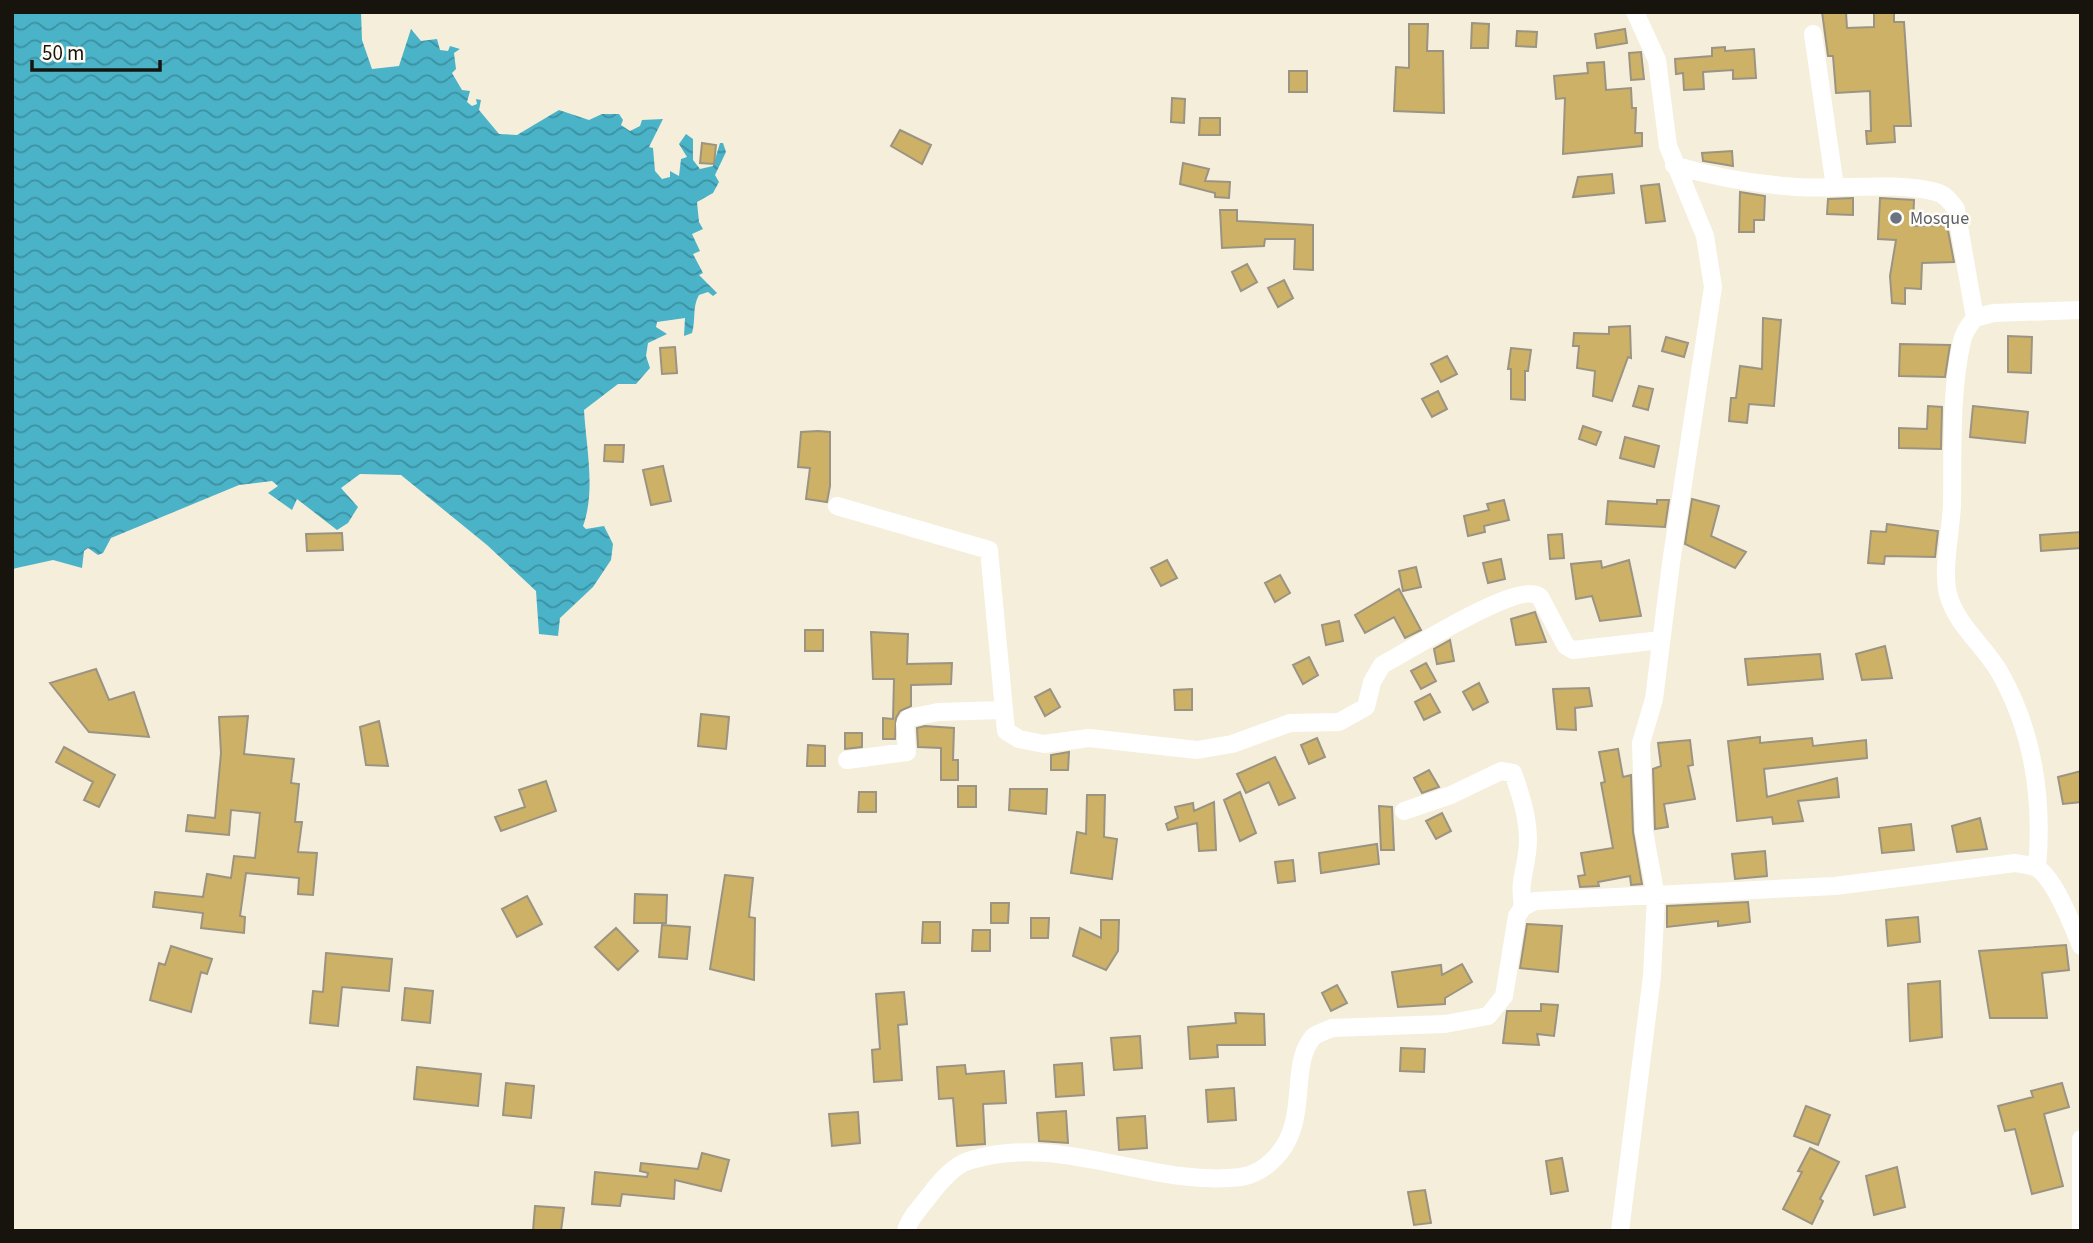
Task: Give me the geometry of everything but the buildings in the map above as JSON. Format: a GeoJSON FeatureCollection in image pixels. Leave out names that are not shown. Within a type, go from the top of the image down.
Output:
{"type":"FeatureCollection","features":[{"type":"Feature","properties":{"kind":"street"},"geometry":{"type":"LineString","coordinates":[[1620,1231],[1652,976],[1656,897],[1644,831],[1642,743],[1654,698],[1713,287],[1705,236],[1668,146],[1657,60],[1635,12]]}},
{"type":"Feature","properties":{"kind":"street"},"geometry":{"type":"LineString","coordinates":[[1813,34],[1835,187]]}},
{"type":"Feature","properties":{"kind":"street"},"geometry":{"type":"LineString","coordinates":[[1674,165],[1712,176],[1796,187],[1937,192],[1948,198],[1956,209],[1975,318],[1962,340],[1950,449],[1952,502],[1947,591],[1953,610],[2000,673],[2029,746],[2039,793],[2037,868]]}},
{"type":"Feature","properties":{"kind":"street"},"geometry":{"type":"LineString","coordinates":[[1975,318],[1993,313],[2081,310]]}},
{"type":"Feature","properties":{"kind":"street"},"geometry":{"type":"LineString","coordinates":[[837,506],[989,550],[1006,731],[1019,739],[1044,744],[1089,738],[1197,750],[1232,744],[1290,723],[1339,722],[1366,707],[1372,682],[1382,664],[1492,604],[1525,592],[1535,593],[1540,597],[1566,646],[1573,650],[1661,640]]}},
{"type":"Feature","properties":{"kind":"street"},"geometry":{"type":"LineString","coordinates":[[847,760],[907,752],[905,724],[909,718],[938,712],[1003,710]]}},
{"type":"Feature","properties":{"kind":"street"},"geometry":{"type":"LineString","coordinates":[[1405,811],[1451,795],[1501,771],[1513,773],[1527,824],[1527,853],[1519,884],[1523,907]]}},
{"type":"Feature","properties":{"kind":"street"},"geometry":{"type":"LineString","coordinates":[[906,1231],[940,1181],[966,1161],[1017,1152],[1077,1154],[1150,1173],[1242,1177],[1264,1168],[1281,1153],[1297,1123],[1306,1049],[1315,1035],[1332,1028],[1445,1024],[1488,1016],[1504,996],[1517,916],[1523,907],[1535,901],[1835,886],[2015,863],[2037,868],[2075,915],[2081,946]]}},
{"type":"Feature","properties":{"kind":"street"},"geometry":{"type":"LineString","coordinates":[[2081,1139],[2081,1231]]}},
{"type":"Feature","properties":{"kind":"water"},"geometry":{"type":"Polygon","coordinates":[[[12,12],[361,12],[362,40],[372,69],[399,66],[411,29],[421,41],[437,39],[440,50],[448,51],[450,46],[460,49],[454,53],[456,69],[452,73],[462,90],[470,91],[467,102],[472,106],[477,104],[476,99],[481,100],[479,110],[499,134],[517,135],[559,110],[589,120],[602,114],[619,114],[623,120],[621,125],[630,131],[640,126],[642,120],[663,119],[649,147],[653,148],[655,171],[662,179],[670,177],[670,171],[679,176],[681,159],[687,157],[679,144],[686,134],[693,139],[693,160],[700,169],[713,166],[720,143],[723,143],[726,152],[715,175],[719,182],[713,193],[697,202],[699,222],[703,229],[692,234],[700,251],[693,254],[703,273],[699,275],[717,293],[713,296],[708,292],[699,295],[692,333],[684,336],[685,318],[657,322],[656,327],[667,334],[648,343],[646,356],[650,368],[636,384],[618,384],[584,410],[590,483],[583,526],[586,529],[604,526],[613,544],[611,560],[593,587],[560,618],[558,636],[539,634],[536,591],[487,545],[401,475],[360,474],[341,488],[358,507],[348,523],[337,530],[297,499],[292,510],[268,493],[278,486],[272,481],[239,485],[111,538],[103,553],[98,555],[88,548],[84,551],[82,568],[53,560],[12,569],[12,12]]]}},
{"type":"Feature","properties":{"kind":"place","name":"Mosque"},"geometry":{"type":"Point","coordinates":[1896,218]}}]}
